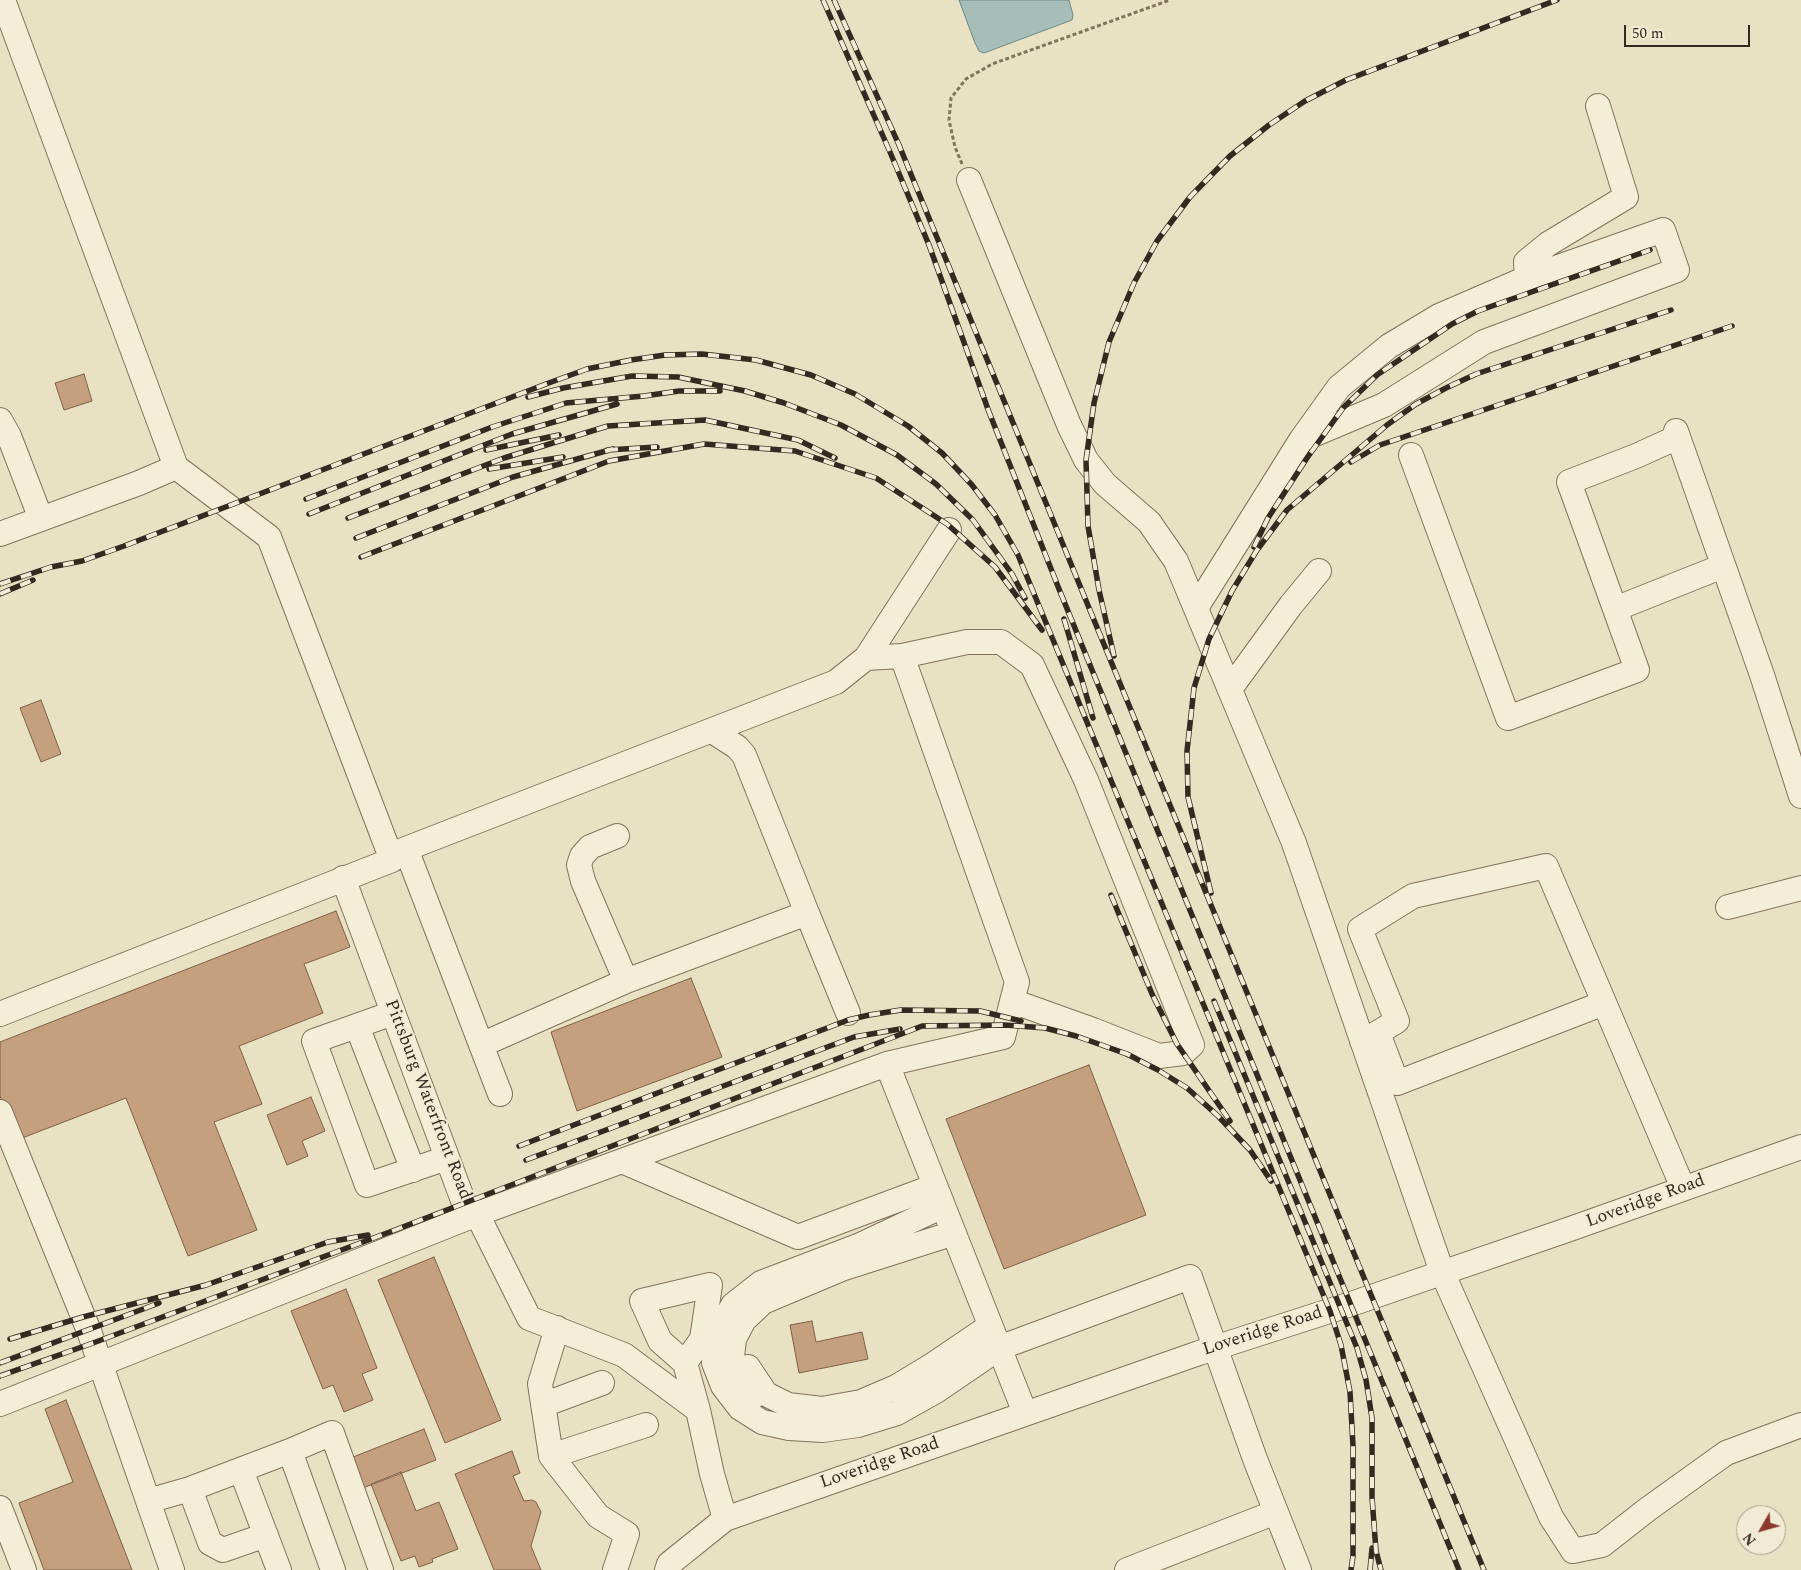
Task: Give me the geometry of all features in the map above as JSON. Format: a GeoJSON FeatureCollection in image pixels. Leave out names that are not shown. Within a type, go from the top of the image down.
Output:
{"type":"FeatureCollection","features":[{"type":"Feature","properties":{"kind":"street"},"geometry":{"type":"LineString","coordinates":[[3,0],[176,468],[269,537],[398,852],[481,1044],[500,1094]]}},
{"type":"Feature","properties":{"kind":"street"},"geometry":{"type":"LineString","coordinates":[[1527,278],[1526,262],[1548,244],[1626,197],[1598,106]]}},
{"type":"Feature","properties":{"kind":"street"},"geometry":{"type":"LineString","coordinates":[[970,180],[1069,424],[1086,460],[1105,484],[1149,522],[1176,561],[1294,843],[1370,1037],[1442,1272],[1551,1517],[1572,1551],[1602,1545],[1648,1509],[1726,1453],[1801,1425]]}},
{"type":"Feature","properties":{"kind":"street"},"geometry":{"type":"LineString","coordinates":[[1196,608],[1301,440],[1339,387],[1389,346],[1439,316],[1527,278],[1663,230],[1677,270],[1484,342],[1384,405],[1301,440]]}},
{"type":"Feature","properties":{"kind":"street"},"geometry":{"type":"LineString","coordinates":[[0,420],[9,436],[41,519]]}},
{"type":"Feature","properties":{"kind":"street"},"geometry":{"type":"LineString","coordinates":[[1411,456],[1508,718],[1637,670],[1569,482],[1636,456],[1677,434],[1762,675],[1801,796]]}},
{"type":"Feature","properties":{"kind":"street"},"geometry":{"type":"LineString","coordinates":[[0,534],[176,468]]}},
{"type":"Feature","properties":{"kind":"street"},"geometry":{"type":"LineString","coordinates":[[0,1014],[392,860],[398,852],[836,682],[866,658],[948,530]]}},
{"type":"Feature","properties":{"kind":"street"},"geometry":{"type":"LineString","coordinates":[[1615,609],[1723,566]]}},
{"type":"Feature","properties":{"kind":"street"},"geometry":{"type":"LineString","coordinates":[[1230,689],[1291,605],[1319,571]]}},
{"type":"Feature","properties":{"kind":"street"},"geometry":{"type":"LineString","coordinates":[[866,658],[902,656],[967,642],[1001,642],[1032,665],[1086,780],[1192,1045],[1183,1053],[1159,1056],[1012,1001]]}},
{"type":"Feature","properties":{"kind":"street"},"geometry":{"type":"LineString","coordinates":[[0,1404],[476,1214],[887,1064],[1003,1037],[1017,982],[902,656]]}},
{"type":"Feature","properties":{"kind":"street"},"geometry":{"type":"LineString","coordinates":[[712,730],[737,747],[744,755],[848,1012]]}},
{"type":"Feature","properties":{"kind":"street"},"geometry":{"type":"LineString","coordinates":[[617,836],[590,847],[582,856],[579,865],[583,881],[626,981]]}},
{"type":"Feature","properties":{"kind":"street"},"geometry":{"type":"LineString","coordinates":[[1370,1037],[1397,1022],[1360,929],[1413,896],[1546,866],[1683,1188]]}},
{"type":"Feature","properties":{"kind":"street","name":"Pittsburg Waterfront Road"},"geometry":{"type":"LineString","coordinates":[[343,878],[464,1203],[476,1214],[529,1318],[624,1356],[698,1410]]}},
{"type":"Feature","properties":{"kind":"street"},"geometry":{"type":"LineString","coordinates":[[1728,907],[1801,888]]}},
{"type":"Feature","properties":{"kind":"street"},"geometry":{"type":"LineString","coordinates":[[481,1044],[626,981],[807,913]]}},
{"type":"Feature","properties":{"kind":"street"},"geometry":{"type":"LineString","coordinates":[[1370,1037],[1397,1083],[1604,1003]]}},
{"type":"Feature","properties":{"kind":"street"},"geometry":{"type":"LineString","coordinates":[[393,1013],[314,1041],[367,1185],[447,1158]]}},
{"type":"Feature","properties":{"kind":"street"},"geometry":{"type":"LineString","coordinates":[[357,1026],[413,1170]]}},
{"type":"Feature","properties":{"kind":"street"},"geometry":{"type":"LineString","coordinates":[[887,1064],[1025,1413]]}},
{"type":"Feature","properties":{"kind":"street"},"geometry":{"type":"LineString","coordinates":[[0,1112],[89,1331],[172,1570]]}},
{"type":"Feature","properties":{"kind":"street","name":"Loveridge Road"},"geometry":{"type":"LineString","coordinates":[[725,1519],[1025,1413],[1216,1347],[1346,1306],[1801,1147]]}},
{"type":"Feature","properties":{"kind":"street"},"geometry":{"type":"LineString","coordinates":[[622,1161],[798,1237],[939,1196]]}},
{"type":"Feature","properties":{"kind":"street"},"geometry":{"type":"LineString","coordinates":[[939,1196],[858,1246],[761,1283],[733,1305],[716,1336],[714,1363],[723,1386],[740,1408],[762,1422],[789,1428],[823,1430],[858,1425],[897,1412],[936,1391],[995,1337]]}},
{"type":"Feature","properties":{"kind":"street"},"geometry":{"type":"LineString","coordinates":[[954,1233],[844,1268],[763,1302],[744,1320],[734,1339],[732,1357],[737,1380],[747,1396],[765,1411],[785,1417],[813,1421],[839,1419],[871,1410],[907,1395],[942,1374],[995,1337],[1190,1277],[1255,1459],[1298,1570]]}},
{"type":"Feature","properties":{"kind":"street"},"geometry":{"type":"LineString","coordinates":[[557,1328],[540,1384],[551,1456],[598,1516],[627,1534],[615,1570]]}},
{"type":"Feature","properties":{"kind":"street"},"geometry":{"type":"LineString","coordinates":[[667,1570],[668,1564],[725,1519],[685,1363]]}},
{"type":"Feature","properties":{"kind":"street"},"geometry":{"type":"LineString","coordinates":[[543,1405],[602,1384]]}},
{"type":"Feature","properties":{"kind":"street"},"geometry":{"type":"LineString","coordinates":[[551,1456],[646,1425]]}},
{"type":"Feature","properties":{"kind":"street"},"geometry":{"type":"LineString","coordinates":[[148,1502],[190,1489],[332,1433],[381,1570]]}},
{"type":"Feature","properties":{"kind":"street"},"geometry":{"type":"LineString","coordinates":[[290,1450],[333,1570]]}},
{"type":"Feature","properties":{"kind":"street"},"geometry":{"type":"LineString","coordinates":[[240,1470],[279,1570]]}},
{"type":"Feature","properties":{"kind":"street"},"geometry":{"type":"LineString","coordinates":[[190,1489],[210,1543],[223,1550],[266,1535]]}},
{"type":"Feature","properties":{"kind":"street"},"geometry":{"type":"LineString","coordinates":[[0,1508],[5,1536],[24,1570]]}},
{"type":"Feature","properties":{"kind":"street"},"geometry":{"type":"LineString","coordinates":[[1127,1570],[1276,1512]]}},
{"type":"Feature","properties":{"kind":"path"},"geometry":{"type":"LineString","coordinates":[[970,180],[955,147],[949,120],[951,98],[966,79],[992,64],[1170,0]]}},
{"type":"Feature","properties":{"kind":"water"},"geometry":{"type":"Polygon","coordinates":[[[959,0],[1069,0],[1073,15],[1072,20],[984,53],[979,51],[975,43],[959,0]]]}},
{"type":"Feature","properties":{"kind":"building"},"geometry":{"type":"Polygon","coordinates":[[[84,374],[92,401],[64,410],[55,383],[84,374]]]}},
{"type":"Feature","properties":{"kind":"building"},"geometry":{"type":"Polygon","coordinates":[[[41,700],[61,754],[41,762],[20,708],[41,700]]]}},
{"type":"Feature","properties":{"kind":"building"},"geometry":{"type":"Polygon","coordinates":[[[336,911],[350,947],[304,964],[323,1013],[239,1046],[262,1104],[214,1122],[257,1230],[188,1256],[126,1098],[17,1140],[0,1096],[0,1042],[336,911]]]}},
{"type":"Feature","properties":{"kind":"building"},"geometry":{"type":"Polygon","coordinates":[[[691,978],[722,1057],[577,1111],[551,1032],[691,978]]]}},
{"type":"Feature","properties":{"kind":"building"},"geometry":{"type":"Polygon","coordinates":[[[1089,1065],[1146,1215],[1004,1269],[946,1119],[1089,1065]]]}},
{"type":"Feature","properties":{"kind":"building"},"geometry":{"type":"Polygon","coordinates":[[[311,1097],[325,1131],[302,1141],[308,1156],[287,1165],[267,1115],[311,1097]]]}},
{"type":"Feature","properties":{"kind":"building"},"geometry":{"type":"Polygon","coordinates":[[[434,1257],[501,1420],[445,1443],[378,1280],[434,1257]]]}},
{"type":"Feature","properties":{"kind":"building"},"geometry":{"type":"Polygon","coordinates":[[[346,1289],[377,1368],[362,1374],[373,1400],[344,1412],[333,1385],[323,1389],[291,1311],[346,1289]]]}},
{"type":"Feature","properties":{"kind":"building"},"geometry":{"type":"Polygon","coordinates":[[[812,1321],[816,1342],[862,1332],[868,1359],[799,1373],[790,1325],[812,1321]]]}},
{"type":"Feature","properties":{"kind":"building"},"geometry":{"type":"Polygon","coordinates":[[[66,1400],[132,1570],[44,1570],[19,1503],[73,1482],[45,1409],[66,1400]]]}},
{"type":"Feature","properties":{"kind":"building"},"geometry":{"type":"Polygon","coordinates":[[[424,1429],[436,1460],[355,1491],[343,1461],[424,1429]]]}},
{"type":"Feature","properties":{"kind":"building"},"geometry":{"type":"Polygon","coordinates":[[[512,1451],[520,1473],[513,1476],[524,1501],[532,1500],[536,1502],[541,1512],[531,1546],[541,1570],[494,1570],[455,1474],[512,1451]]]}},
{"type":"Feature","properties":{"kind":"building"},"geometry":{"type":"Polygon","coordinates":[[[401,1472],[416,1511],[439,1502],[458,1549],[432,1559],[433,1562],[419,1567],[415,1556],[401,1561],[371,1484],[401,1472]]]}},
{"type":"Feature","properties":{"kind":"railway"},"geometry":{"type":"LineString","coordinates":[[823,0],[929,245],[989,412],[1059,589],[1459,1570]]}},
{"type":"Feature","properties":{"kind":"railway"},"geometry":{"type":"LineString","coordinates":[[834,0],[899,145],[1484,1570]]}},
{"type":"Feature","properties":{"kind":"railway"},"geometry":{"type":"LineString","coordinates":[[1114,656],[1099,590],[1088,526],[1086,460],[1094,403],[1109,342],[1134,283],[1157,241],[1190,197],[1230,156],[1269,125],[1305,101],[1346,80],[1557,0]]}},
{"type":"Feature","properties":{"kind":"railway"},"geometry":{"type":"LineString","coordinates":[[1254,547],[1268,518],[1307,458],[1343,408],[1377,375],[1452,324],[1478,311],[1650,250]]}},
{"type":"Feature","properties":{"kind":"railway"},"geometry":{"type":"LineString","coordinates":[[1211,893],[1188,797],[1187,751],[1194,688],[1209,639],[1232,591],[1257,550],[1287,510],[1387,425],[1416,404],[1446,388],[1476,374],[1671,310]]}},
{"type":"Feature","properties":{"kind":"railway"},"geometry":{"type":"LineString","coordinates":[[1351,462],[1380,445],[1732,326]]}},
{"type":"Feature","properties":{"kind":"railway"},"geometry":{"type":"LineString","coordinates":[[0,584],[51,567],[82,561],[124,546],[587,369],[631,360],[665,355],[702,354],[756,360],[811,375],[855,394],[908,426],[942,453],[972,485],[995,515],[1018,555],[1330,1311],[1341,1345],[1350,1392],[1353,1446],[1353,1556],[1351,1570]]}},
{"type":"Feature","properties":{"kind":"railway"},"geometry":{"type":"LineString","coordinates":[[528,397],[563,388],[632,376],[678,377],[745,391],[784,403],[841,425],[897,455],[936,484],[973,520],[1012,574],[1025,598]]}},
{"type":"Feature","properties":{"kind":"railway"},"geometry":{"type":"LineString","coordinates":[[306,499],[492,427],[566,403],[679,391],[720,391]]}},
{"type":"Feature","properties":{"kind":"railway"},"geometry":{"type":"LineString","coordinates":[[309,514],[512,434],[617,404]]}},
{"type":"Feature","properties":{"kind":"railway"},"geometry":{"type":"LineString","coordinates":[[348,518],[504,458],[608,426],[705,420],[798,440],[835,458]]}},
{"type":"Feature","properties":{"kind":"railway"},"geometry":{"type":"LineString","coordinates":[[486,450],[559,435]]}},
{"type":"Feature","properties":{"kind":"railway"},"geometry":{"type":"LineString","coordinates":[[361,557],[609,461],[704,444],[795,451],[876,478],[947,524],[995,567],[1042,630]]}},
{"type":"Feature","properties":{"kind":"railway"},"geometry":{"type":"LineString","coordinates":[[607,450],[657,447]]}},
{"type":"Feature","properties":{"kind":"railway"},"geometry":{"type":"LineString","coordinates":[[356,538],[513,477],[613,449]]}},
{"type":"Feature","properties":{"kind":"railway"},"geometry":{"type":"LineString","coordinates":[[489,469],[563,457]]}},
{"type":"Feature","properties":{"kind":"railway"},"geometry":{"type":"LineString","coordinates":[[0,594],[33,580]]}},
{"type":"Feature","properties":{"kind":"railway"},"geometry":{"type":"LineString","coordinates":[[1064,619],[1093,718]]}},
{"type":"Feature","properties":{"kind":"railway"},"geometry":{"type":"LineString","coordinates":[[1111,895],[1152,994],[1177,1044],[1230,1121]]}},
{"type":"Feature","properties":{"kind":"railway"},"geometry":{"type":"LineString","coordinates":[[1214,1001],[1357,1348],[1366,1380],[1372,1418],[1372,1497],[1376,1551],[1381,1570]]}},
{"type":"Feature","properties":{"kind":"railway"},"geometry":{"type":"LineString","coordinates":[[519,1146],[848,1020],[901,1010],[980,1011],[1021,1021]]}},
{"type":"Feature","properties":{"kind":"railway"},"geometry":{"type":"LineString","coordinates":[[0,1376],[395,1230],[922,1026],[1005,1025],[1045,1028],[1076,1036],[1127,1054],[1187,1088],[1218,1116],[1250,1150],[1271,1181]]}},
{"type":"Feature","properties":{"kind":"railway"},"geometry":{"type":"LineString","coordinates":[[526,1160],[854,1037],[900,1029]]}},
{"type":"Feature","properties":{"kind":"railway"},"geometry":{"type":"LineString","coordinates":[[10,1339],[83,1317],[206,1285],[328,1242],[368,1235]]}},
{"type":"Feature","properties":{"kind":"railway"},"geometry":{"type":"LineString","coordinates":[[0,1363],[159,1303]]}},
{"type":"Feature","properties":{"kind":"railway"},"geometry":{"type":"LineString","coordinates":[[1370,1570],[1372,1548]]}}]}
